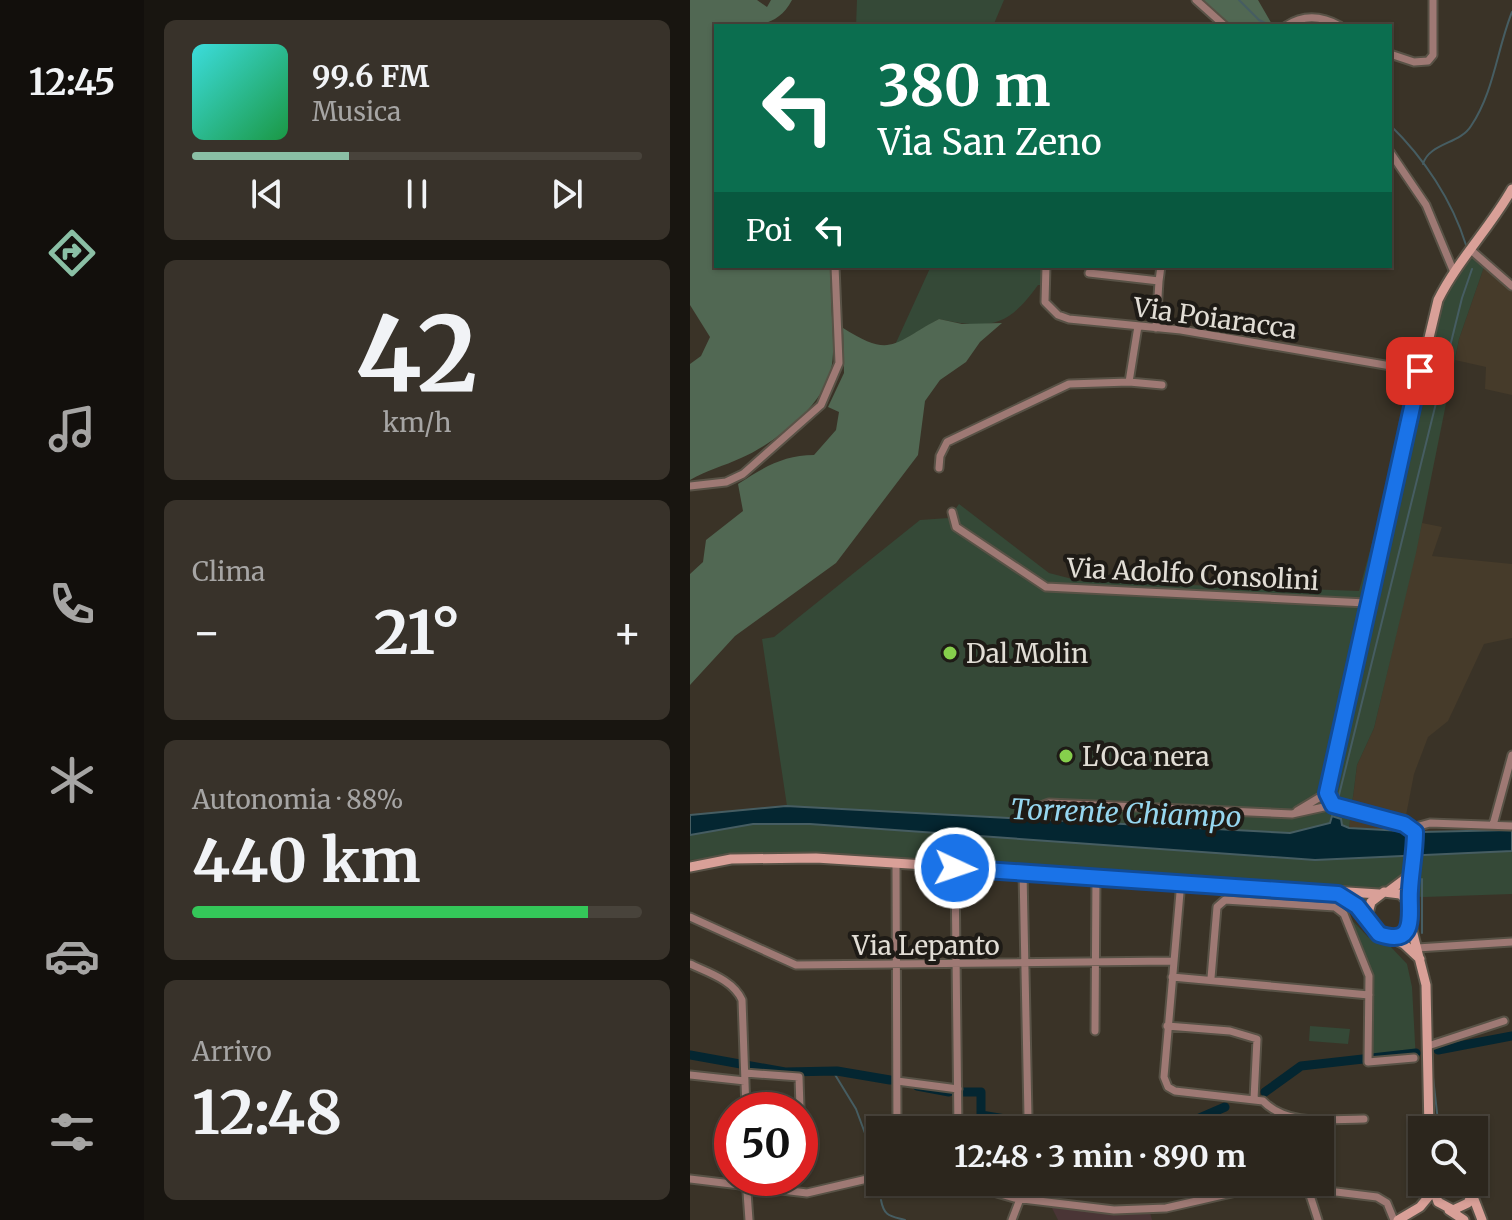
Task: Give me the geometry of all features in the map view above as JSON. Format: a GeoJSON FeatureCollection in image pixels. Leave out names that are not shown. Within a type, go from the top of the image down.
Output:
{"type":"FeatureCollection","features":[{"type":"Feature","properties":{"kind":"main road"},"geometry":{"type":"LineString","coordinates":[[1429,1116],[1422,961],[1411,922],[1414,830],[1333,805],[1327,793],[1366,603],[1438,300],[1453,270],[1472,251],[1511,193]]}},
{"type":"Feature","properties":{"kind":"main road"},"geometry":{"type":"LineString","coordinates":[[690,867],[731,859],[787,858],[1181,881],[1338,894],[1379,894],[1389,891],[1413,873]]}},
{"type":"Feature","properties":{"kind":"main road"},"geometry":{"type":"LineString","coordinates":[[1389,891],[1400,894],[1411,906]]}},
{"type":"Feature","properties":{"kind":"main road"},"geometry":{"type":"LineString","coordinates":[[1338,894],[1357,906],[1375,931],[1399,940],[1422,961]]}},
{"type":"Feature","properties":{"kind":"main road"},"geometry":{"type":"LineString","coordinates":[[1369,923],[1368,907],[1379,894]]}},
{"type":"Feature","properties":{"kind":"main road"},"geometry":{"type":"LineString","coordinates":[[1389,937],[1405,932],[1411,922]]}},
{"type":"Feature","properties":{"kind":"main road"},"geometry":{"type":"LineString","coordinates":[[1410,1214],[1425,1196]]}},
{"type":"Feature","properties":{"kind":"main road"},"geometry":{"type":"LineString","coordinates":[[1440,1196],[1446,1208],[1464,1220]]}},
{"type":"Feature","properties":{"kind":"main road"},"geometry":{"type":"LineString","coordinates":[[1396,1220],[1410,1214],[1463,1208],[1471,1196]]}},
{"type":"Feature","properties":{"kind":"main road"},"geometry":{"type":"LineString","coordinates":[[1473,1196],[1482,1220]]}},
{"type":"Feature","properties":{"kind":"street"},"geometry":{"type":"LineString","coordinates":[[1196,0],[1223,24]]}},
{"type":"Feature","properties":{"kind":"street"},"geometry":{"type":"LineString","coordinates":[[1392,55],[1414,62],[1428,61],[1433,55],[1433,0]]}},
{"type":"Feature","properties":{"kind":"street"},"geometry":{"type":"LineString","coordinates":[[1291,24],[1309,17],[1326,18],[1336,24]]}},
{"type":"Feature","properties":{"kind":"street"},"geometry":{"type":"LineString","coordinates":[[1392,155],[1426,205],[1453,270]]}},
{"type":"Feature","properties":{"kind":"street"},"geometry":{"type":"LineString","coordinates":[[1472,251],[1512,286]]}},
{"type":"Feature","properties":{"kind":"street"},"geometry":{"type":"LineString","coordinates":[[690,486],[726,482],[743,474],[821,405],[839,363],[835,268]]}},
{"type":"Feature","properties":{"kind":"street","name":"Via Poiaracca"},"geometry":{"type":"LineString","coordinates":[[1046,268],[1045,302],[1058,315],[1420,371]]}},
{"type":"Feature","properties":{"kind":"street"},"geometry":{"type":"LineString","coordinates":[[1156,328],[1161,268]]}},
{"type":"Feature","properties":{"kind":"street"},"geometry":{"type":"LineString","coordinates":[[1089,273],[1159,281]]}},
{"type":"Feature","properties":{"kind":"street"},"geometry":{"type":"LineString","coordinates":[[1129,382],[1138,326]]}},
{"type":"Feature","properties":{"kind":"street"},"geometry":{"type":"LineString","coordinates":[[939,468],[940,456],[947,442],[1069,384],[1129,382],[1162,385]]}},
{"type":"Feature","properties":{"kind":"street","name":"Via Adolfo Consolini"},"geometry":{"type":"LineString","coordinates":[[952,512],[956,527],[1046,587],[1366,603]]}},
{"type":"Feature","properties":{"kind":"street"},"geometry":{"type":"LineString","coordinates":[[1493,825],[1512,755]]}},
{"type":"Feature","properties":{"kind":"street"},"geometry":{"type":"LineString","coordinates":[[1292,814],[1327,793]]}},
{"type":"Feature","properties":{"kind":"street"},"geometry":{"type":"LineString","coordinates":[[1041,806],[1049,803],[1292,814],[1333,805]]}},
{"type":"Feature","properties":{"kind":"street"},"geometry":{"type":"LineString","coordinates":[[1414,830],[1430,823],[1512,826]]}},
{"type":"Feature","properties":{"kind":"street"},"geometry":{"type":"LineString","coordinates":[[896,865],[897,1116]]}},
{"type":"Feature","properties":{"kind":"street"},"geometry":{"type":"LineString","coordinates":[[955,868],[958,1116]]}},
{"type":"Feature","properties":{"kind":"street"},"geometry":{"type":"LineString","coordinates":[[1023,872],[1028,1116]]}},
{"type":"Feature","properties":{"kind":"street"},"geometry":{"type":"LineString","coordinates":[[1095,1031],[1096,876]]}},
{"type":"Feature","properties":{"kind":"street"},"geometry":{"type":"LineString","coordinates":[[1181,881],[1164,1077],[1170,1090],[1254,1099],[1263,1101],[1276,1114],[1296,1116]]}},
{"type":"Feature","properties":{"kind":"street"},"geometry":{"type":"LineString","coordinates":[[1211,978],[1217,907],[1225,900],[1321,905],[1344,914],[1369,976],[1368,1062],[1414,1058]]}},
{"type":"Feature","properties":{"kind":"street","name":"Via Lepanto"},"geometry":{"type":"LineString","coordinates":[[690,917],[796,965],[1026,965],[1173,961]]}},
{"type":"Feature","properties":{"kind":"street"},"geometry":{"type":"LineString","coordinates":[[1417,948],[1512,942]]}},
{"type":"Feature","properties":{"kind":"street"},"geometry":{"type":"LineString","coordinates":[[690,964],[737,990],[744,1017],[745,1092]]}},
{"type":"Feature","properties":{"kind":"street"},"geometry":{"type":"LineString","coordinates":[[1172,977],[1211,978],[1369,995]]}},
{"type":"Feature","properties":{"kind":"street"},"geometry":{"type":"LineString","coordinates":[[1428,1046],[1504,1021]]}},
{"type":"Feature","properties":{"kind":"street"},"geometry":{"type":"LineString","coordinates":[[1167,1026],[1230,1031],[1257,1039],[1254,1099]]}},
{"type":"Feature","properties":{"kind":"street"},"geometry":{"type":"LineString","coordinates":[[690,1075],[799,1077],[799,1092]]}},
{"type":"Feature","properties":{"kind":"street"},"geometry":{"type":"LineString","coordinates":[[897,1081],[958,1089]]}},
{"type":"Feature","properties":{"kind":"street"},"geometry":{"type":"LineString","coordinates":[[1334,1118],[1364,1119]]}},
{"type":"Feature","properties":{"kind":"street"},"geometry":{"type":"LineString","coordinates":[[690,1179],[714,1180]]}},
{"type":"Feature","properties":{"kind":"street"},"geometry":{"type":"LineString","coordinates":[[818,1190],[866,1179]]}},
{"type":"Feature","properties":{"kind":"street"},"geometry":{"type":"LineString","coordinates":[[1334,1189],[1383,1199],[1396,1220]]}},
{"type":"Feature","properties":{"kind":"street"},"geometry":{"type":"LineString","coordinates":[[747,1196],[749,1220]]}},
{"type":"Feature","properties":{"kind":"street"},"geometry":{"type":"LineString","coordinates":[[1009,1196],[1114,1210],[1166,1208],[1218,1196]]}},
{"type":"Feature","properties":{"kind":"street"},"geometry":{"type":"LineString","coordinates":[[1310,1196],[1318,1220]]}},
{"type":"Feature","properties":{"kind":"street"},"geometry":{"type":"LineString","coordinates":[[1012,1220],[1020,1199]]}},
{"type":"Feature","properties":{"kind":"shaded area"},"geometry":{"type":"Polygon","coordinates":[[[1485,264],[1512,286],[1512,395],[1485,389],[1486,367],[1455,360],[1459,339],[1485,264]]]}},
{"type":"Feature","properties":{"kind":"shaded area"},"geometry":{"type":"Polygon","coordinates":[[[1422,523],[1442,527],[1432,556],[1512,564],[1512,638],[1484,644],[1448,721],[1428,737],[1414,774],[1403,831],[1349,828],[1357,765],[1374,728],[1422,523]]]}},
{"type":"Feature","properties":{"kind":"shaded area"},"geometry":{"type":"Polygon","coordinates":[[[1050,1204],[1149,1209],[1152,1220],[1058,1220],[1050,1204]]]}},
{"type":"Feature","properties":{"kind":"green space"},"geometry":{"type":"Polygon","coordinates":[[[690,0],[757,0],[767,7],[771,0],[792,0],[778,17],[769,22],[714,24],[714,268],[832,268],[832,364],[821,393],[784,432],[755,451],[690,480],[690,364],[701,356],[710,337],[690,305],[690,0]]]}},
{"type":"Feature","properties":{"kind":"green space"},"geometry":{"type":"Polygon","coordinates":[[[857,0],[1004,0],[994,24],[856,24],[857,0]]]}},
{"type":"Feature","properties":{"kind":"green space"},"geometry":{"type":"Polygon","coordinates":[[[1201,0],[1258,0],[1272,24],[1230,24],[1201,0]]]}},
{"type":"Feature","properties":{"kind":"green space"},"geometry":{"type":"Polygon","coordinates":[[[1472,251],[1485,264],[1459,339],[1416,553],[1374,728],[1357,765],[1349,828],[1332,817],[1331,823],[1290,833],[787,806],[762,639],[774,637],[920,520],[949,518],[959,504],[1049,573],[1080,581],[1359,591],[1438,300],[1472,251]]]}},
{"type":"Feature","properties":{"kind":"green space"},"geometry":{"type":"Polygon","coordinates":[[[930,268],[1046,268],[1045,285],[1038,285],[1007,317],[985,324],[939,319],[895,345],[930,268]]]}},
{"type":"Feature","properties":{"kind":"green space"},"geometry":{"type":"Polygon","coordinates":[[[939,319],[962,324],[1002,323],[980,342],[966,362],[940,380],[925,401],[918,455],[836,563],[735,636],[690,685],[690,574],[703,562],[706,540],[743,511],[738,484],[774,463],[814,455],[836,430],[839,412],[828,407],[844,373],[843,328],[872,343],[883,345],[901,341],[939,319]]]}},
{"type":"Feature","properties":{"kind":"green space"},"geometry":{"type":"Polygon","coordinates":[[[753,824],[810,824],[1315,860],[1512,851],[1512,894],[1424,897],[730,857],[690,860],[690,835],[753,824]]]}},
{"type":"Feature","properties":{"kind":"green space"},"geometry":{"type":"Polygon","coordinates":[[[1349,917],[1368,937],[1390,946],[1407,964],[1412,987],[1416,1061],[1371,1064],[1374,976],[1349,917]]]}},
{"type":"Feature","properties":{"kind":"green space"},"geometry":{"type":"Polygon","coordinates":[[[1310,1026],[1350,1029],[1348,1044],[1309,1041],[1310,1026]]]}},
{"type":"Feature","properties":{"kind":"water"},"geometry":{"type":"Polygon","coordinates":[[[786,806],[1290,833],[1330,823],[1332,816],[1341,819],[1342,825],[1349,828],[1421,832],[1512,830],[1512,851],[1315,860],[810,824],[753,824],[690,835],[690,815],[786,806]]]}},
{"type":"Feature","properties":{"kind":"waterway"},"geometry":{"type":"LineString","coordinates":[[1239,0],[1259,20],[1268,24]]}},
{"type":"Feature","properties":{"kind":"waterway"},"geometry":{"type":"LineString","coordinates":[[1423,164],[1431,152],[1466,132],[1479,113],[1512,12]]}},
{"type":"Feature","properties":{"kind":"waterway"},"geometry":{"type":"LineString","coordinates":[[1392,127],[1436,180],[1466,245]]}},
{"type":"Feature","properties":{"kind":"waterway"},"geometry":{"type":"LineString","coordinates":[[1338,799],[1462,298],[1472,269]]}},
{"type":"Feature","properties":{"kind":"waterway"},"geometry":{"type":"LineString","coordinates":[[1422,879],[1422,933]]}},
{"type":"Feature","properties":{"kind":"waterway"},"geometry":{"type":"LineString","coordinates":[[1438,1050],[1512,1036]]}},
{"type":"Feature","properties":{"kind":"waterway"},"geometry":{"type":"LineString","coordinates":[[1265,1092],[1301,1066],[1416,1053]]}},
{"type":"Feature","properties":{"kind":"waterway"},"geometry":{"type":"LineString","coordinates":[[690,1055],[785,1072],[837,1071],[890,1080]]}},
{"type":"Feature","properties":{"kind":"waterway"},"geometry":{"type":"LineString","coordinates":[[834,1073],[856,1109],[866,1136]]}},
{"type":"Feature","properties":{"kind":"waterway"},"geometry":{"type":"LineString","coordinates":[[1433,1077],[1437,1116]]}},
{"type":"Feature","properties":{"kind":"waterway"},"geometry":{"type":"LineString","coordinates":[[917,1086],[949,1092]]}},
{"type":"Feature","properties":{"kind":"waterway"},"geometry":{"type":"LineString","coordinates":[[963,1092],[981,1092],[981,1115],[987,1116]]}},
{"type":"Feature","properties":{"kind":"waterway"},"geometry":{"type":"LineString","coordinates":[[1204,1116],[1225,1107]]}},
{"type":"Feature","properties":{"kind":"waterway"},"geometry":{"type":"LineString","coordinates":[[881,1200],[886,1213],[905,1220]]}},
{"type":"Feature","properties":{"kind":"place","name":"Dal Molin"},"geometry":{"type":"Point","coordinates":[950,653]}},
{"type":"Feature","properties":{"kind":"place","name":"L'Oca nera"},"geometry":{"type":"Point","coordinates":[1066,756]}},
{"type":"Feature","properties":{"kind":"route"},"geometry":{"type":"LineString","coordinates":[[955,868],[1338,894],[1357,906],[1379,934],[1395,937],[1405,932],[1413,917],[1409,894],[1414,870],[1415,832],[1404,824],[1333,805],[1327,799],[1327,793],[1366,603],[1420,371]]}},
{"type":"Feature","properties":{"kind":"water label","name":"Torrente Chiampo"},"geometry":{"type":"Point","coordinates":[1126,813]}}]}
